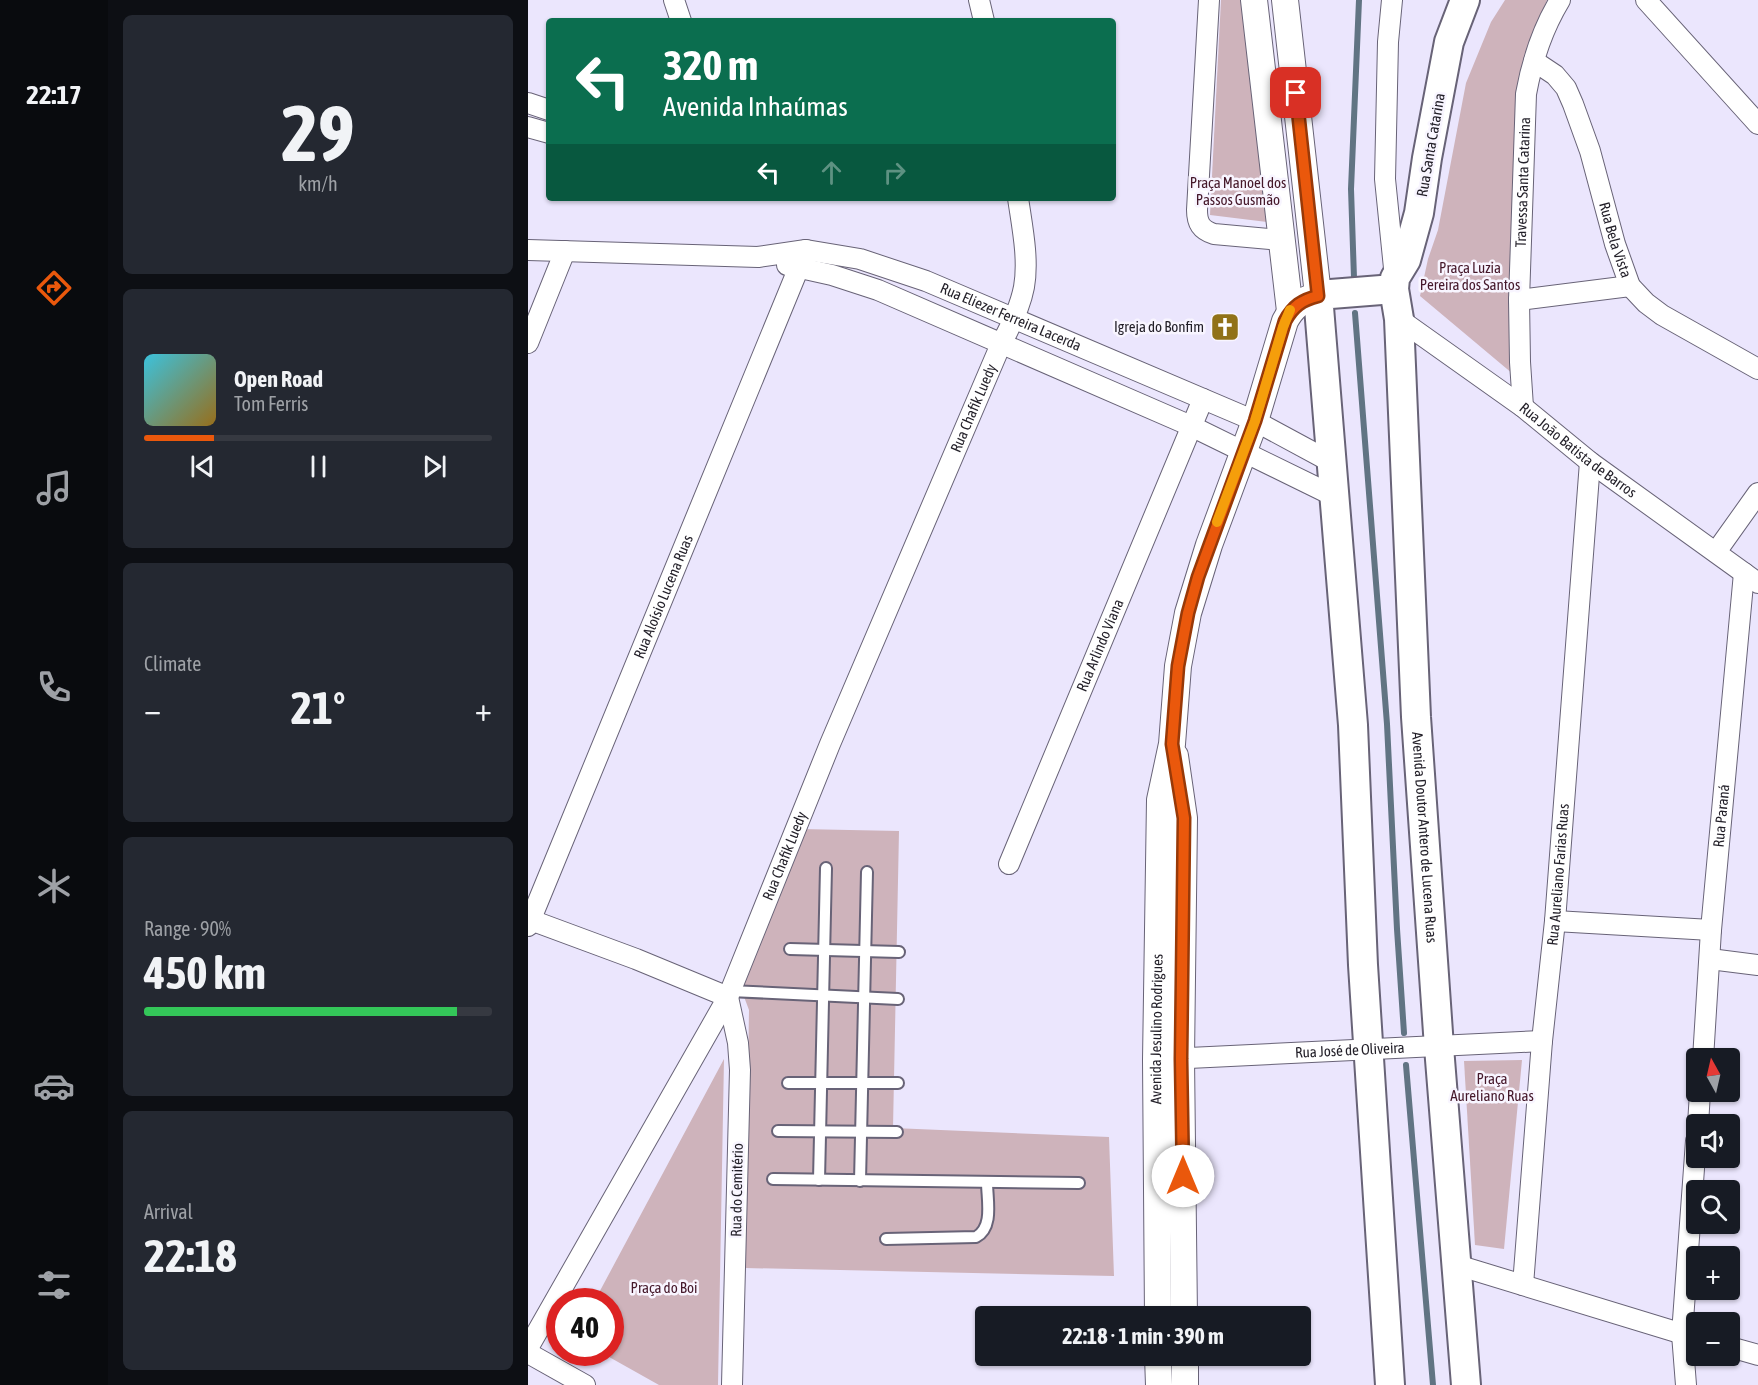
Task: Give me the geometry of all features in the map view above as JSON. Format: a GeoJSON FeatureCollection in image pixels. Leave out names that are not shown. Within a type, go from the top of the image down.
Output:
{"type":"FeatureCollection","features":[{"type":"Feature","properties":{"kind":"main road","name":"Rua Santa Catarina"},"geometry":{"type":"LineString","coordinates":[[1395,283],[1406,260],[1419,213],[1449,42],[1465,0]]}},
{"type":"Feature","properties":{"kind":"main road"},"geometry":{"type":"LineString","coordinates":[[1390,1385],[1363,965],[1353,725],[1318,296],[1395,283]]}},
{"type":"Feature","properties":{"kind":"main road","name":"Avenida Doutor Antero de Lucena Ruas"},"geometry":{"type":"LineString","coordinates":[[1395,283],[1399,319],[1416,717],[1466,1385]]}},
{"type":"Feature","properties":{"kind":"street"},"geometry":{"type":"LineString","coordinates":[[674,0],[680,18]]}},
{"type":"Feature","properties":{"kind":"street"},"geometry":{"type":"LineString","coordinates":[[979,0],[983,18]]}},
{"type":"Feature","properties":{"kind":"street"},"geometry":{"type":"LineString","coordinates":[[1209,0],[1197,210],[1199,224],[1207,232],[1214,234],[1281,240]]}},
{"type":"Feature","properties":{"kind":"street"},"geometry":{"type":"LineString","coordinates":[[1254,0],[1290,311]]}},
{"type":"Feature","properties":{"kind":"street"},"geometry":{"type":"LineString","coordinates":[[1285,0],[1318,296],[1305,299],[1290,311]]}},
{"type":"Feature","properties":{"kind":"street"},"geometry":{"type":"LineString","coordinates":[[1392,0],[1388,42],[1385,179],[1395,283]]}},
{"type":"Feature","properties":{"kind":"street","name":"Travessa Santa Catarina"},"geometry":{"type":"LineString","coordinates":[[1523,406],[1520,300],[1524,115],[1526,94],[1534,61],[1542,37],[1560,0]]}},
{"type":"Feature","properties":{"kind":"street"},"geometry":{"type":"LineString","coordinates":[[1646,0],[1758,124]]}},
{"type":"Feature","properties":{"kind":"street","name":"Rua Bela Vista"},"geometry":{"type":"LineString","coordinates":[[1534,61],[1555,75],[1566,88],[1573,104],[1590,151],[1615,244],[1630,286],[1646,303],[1662,315],[1758,369]]}},
{"type":"Feature","properties":{"kind":"street"},"geometry":{"type":"LineString","coordinates":[[528,103],[546,109]]}},
{"type":"Feature","properties":{"kind":"street"},"geometry":{"type":"LineString","coordinates":[[528,127],[546,132]]}},
{"type":"Feature","properties":{"kind":"street","name":"Rua Chafik Luedy"},"geometry":{"type":"LineString","coordinates":[[528,1348],[729,994],[830,744],[1001,344],[1014,319],[1024,285],[1025,260],[1018,201]]}},
{"type":"Feature","properties":{"kind":"street","name":"Rua Eliezer Ferreira Lacerda"},"geometry":{"type":"LineString","coordinates":[[528,250],[759,257],[806,249],[860,259],[927,281],[1255,421],[1331,462]]}},
{"type":"Feature","properties":{"kind":"street","name":"Rua Aloísio Lucena Ruas"},"geometry":{"type":"LineString","coordinates":[[529,922],[806,249]]}},
{"type":"Feature","properties":{"kind":"street"},"geometry":{"type":"LineString","coordinates":[[528,344],[565,250]]}},
{"type":"Feature","properties":{"kind":"street","name":"Rua Eliezer Ferreira Lacerda"},"geometry":{"type":"LineString","coordinates":[[759,257],[878,290],[1191,426],[1334,496]]}},
{"type":"Feature","properties":{"kind":"street"},"geometry":{"type":"LineString","coordinates":[[1520,300],[1630,286]]}},
{"type":"Feature","properties":{"kind":"street","name":"Avenida Jesulino Rodrigues"},"geometry":{"type":"LineString","coordinates":[[1158,1306],[1156,1060],[1159,811],[1172,744],[1178,666],[1188,613],[1209,545],[1255,421],[1283,327],[1290,311]]}},
{"type":"Feature","properties":{"kind":"street","name":"Rua João Batista de Barros"},"geometry":{"type":"LineString","coordinates":[[1399,319],[1523,406],[1590,462],[1751,578]]}},
{"type":"Feature","properties":{"kind":"street","name":"Rua Arlindo Viana"},"geometry":{"type":"LineString","coordinates":[[1009,864],[1203,399]]}},
{"type":"Feature","properties":{"kind":"street","name":"Rua Aureliano Farias Ruas"},"geometry":{"type":"LineString","coordinates":[[1522,1285],[1542,1041],[1555,921],[1590,462]]}},
{"type":"Feature","properties":{"kind":"street"},"geometry":{"type":"LineString","coordinates":[[1716,552],[1758,493]]}},
{"type":"Feature","properties":{"kind":"street","name":"Rua Paraná"},"geometry":{"type":"LineString","coordinates":[[1703,1048],[1711,930],[1751,578]]}},
{"type":"Feature","properties":{"kind":"street","name":"Avenida Jesulino Rodrigues"},"geometry":{"type":"LineString","coordinates":[[1172,744],[1184,818],[1181,1059],[1184,1306]]}},
{"type":"Feature","properties":{"kind":"street"},"geometry":{"type":"LineString","coordinates":[[1555,921],[1711,930]]}},
{"type":"Feature","properties":{"kind":"street"},"geometry":{"type":"LineString","coordinates":[[529,922],[636,958],[729,994]]}},
{"type":"Feature","properties":{"kind":"street"},"geometry":{"type":"LineString","coordinates":[[1710,959],[1758,965]]}},
{"type":"Feature","properties":{"kind":"street","name":"Rua do Cemitério"},"geometry":{"type":"LineString","coordinates":[[729,994],[738,1043],[740,1070],[732,1385]]}},
{"type":"Feature","properties":{"kind":"street","name":"Rua José de Oliveira"},"geometry":{"type":"LineString","coordinates":[[1156,1060],[1542,1041]]}},
{"type":"Feature","properties":{"kind":"street"},"geometry":{"type":"LineString","coordinates":[[1690,1312],[1695,1168]]}},
{"type":"Feature","properties":{"kind":"street"},"geometry":{"type":"LineString","coordinates":[[1457,1265],[1686,1335]]}},
{"type":"Feature","properties":{"kind":"street"},"geometry":{"type":"LineString","coordinates":[[1740,1350],[1758,1355]]}},
{"type":"Feature","properties":{"kind":"street"},"geometry":{"type":"LineString","coordinates":[[528,1353],[585,1385]]}},
{"type":"Feature","properties":{"kind":"street"},"geometry":{"type":"LineString","coordinates":[[1158,1366],[1159,1385]]}},
{"type":"Feature","properties":{"kind":"street"},"geometry":{"type":"LineString","coordinates":[[1185,1366],[1185,1385]]}},
{"type":"Feature","properties":{"kind":"street"},"geometry":{"type":"LineString","coordinates":[[1686,1385],[1687,1366]]}},
{"type":"Feature","properties":{"kind":"lane"},"geometry":{"type":"LineString","coordinates":[[819,1180],[825,868]]}},
{"type":"Feature","properties":{"kind":"lane"},"geometry":{"type":"LineString","coordinates":[[860,1181],[867,872]]}},
{"type":"Feature","properties":{"kind":"lane"},"geometry":{"type":"LineString","coordinates":[[790,949],[899,952]]}},
{"type":"Feature","properties":{"kind":"lane"},"geometry":{"type":"LineString","coordinates":[[729,994],[898,999]]}},
{"type":"Feature","properties":{"kind":"lane"},"geometry":{"type":"LineString","coordinates":[[788,1083],[898,1083]]}},
{"type":"Feature","properties":{"kind":"lane"},"geometry":{"type":"LineString","coordinates":[[778,1131],[897,1132]]}},
{"type":"Feature","properties":{"kind":"lane"},"geometry":{"type":"LineString","coordinates":[[773,1179],[1079,1183]]}},
{"type":"Feature","properties":{"kind":"lane"},"geometry":{"type":"LineString","coordinates":[[886,1239],[976,1237],[983,1233],[987,1225],[987,1182]]}},
{"type":"Feature","properties":{"kind":"green space","name":"Praça Manoel dos Passos Gusmão"},"geometry":{"type":"Polygon","coordinates":[[[1221,0],[1244,0],[1267,222],[1210,215],[1221,0]]]}},
{"type":"Feature","properties":{"kind":"green space","name":"Praça Luzia Pereira dos Santos"},"geometry":{"type":"Polygon","coordinates":[[[1505,0],[1547,0],[1531,44],[1513,374],[1420,296],[1428,259],[1438,230],[1466,83],[1491,22],[1505,0]]]}},
{"type":"Feature","properties":{"kind":"green space"},"geometry":{"type":"Polygon","coordinates":[[[800,829],[899,831],[893,1128],[1109,1137],[1114,1276],[745,1268],[749,1010],[737,978],[800,829]]]}},
{"type":"Feature","properties":{"kind":"green space","name":"Praça do Boi"},"geometry":{"type":"Polygon","coordinates":[[[724,1059],[718,1385],[659,1385],[624,1365],[624,1288],[601,1288],[724,1059]]]}},
{"type":"Feature","properties":{"kind":"green space","name":"Praça Aureliano Ruas"},"geometry":{"type":"Polygon","coordinates":[[[1522,1060],[1504,1249],[1475,1245],[1464,1061],[1522,1060]]]}},
{"type":"Feature","properties":{"kind":"waterway"},"geometry":{"type":"LineString","coordinates":[[1354,278],[1351,189],[1359,0]]}},
{"type":"Feature","properties":{"kind":"waterway"},"geometry":{"type":"LineString","coordinates":[[1355,313],[1387,724],[1404,1033]]}},
{"type":"Feature","properties":{"kind":"waterway"},"geometry":{"type":"LineString","coordinates":[[1406,1065],[1433,1385]]}},
{"type":"Feature","properties":{"kind":"slow traffic"},"geometry":{"type":"LineString","coordinates":[[1217,522],[1255,421],[1290,310]]}},
{"type":"Feature","properties":{"kind":"place","name":"Igreja do Bonfim"},"geometry":{"type":"Point","coordinates":[1225,327]}},
{"type":"Feature","properties":{"kind":"route"},"geometry":{"type":"LineString","coordinates":[[1183,1176],[1181,1059],[1184,818],[1172,744],[1178,666],[1181,644],[1198,577],[1255,421],[1285,321],[1295,306],[1305,299],[1318,296],[1296,93]]}}]}
